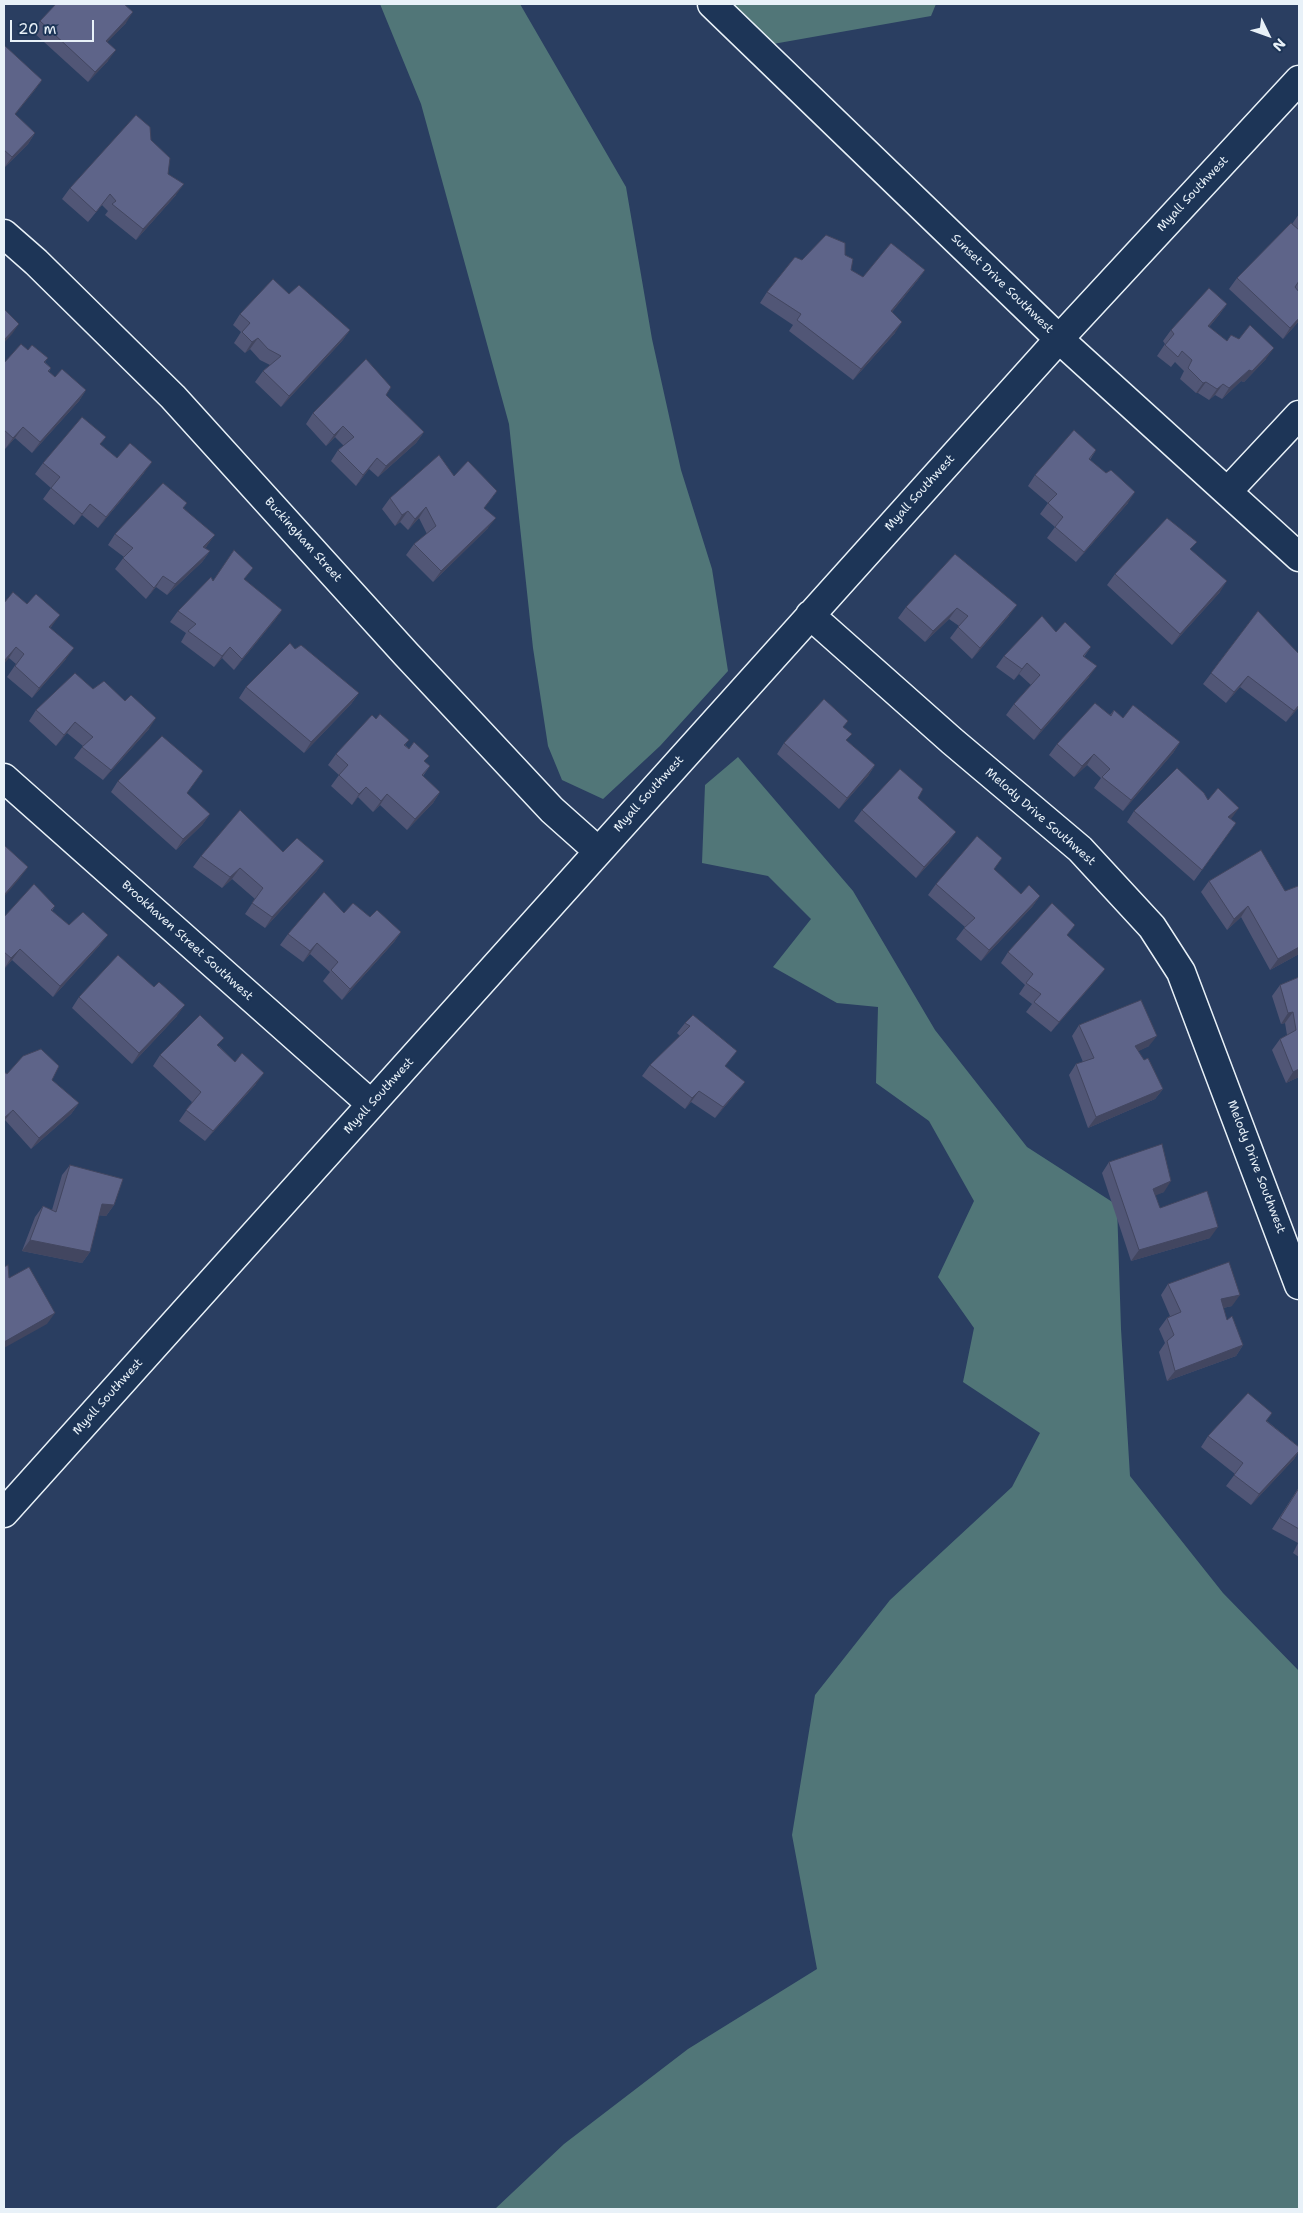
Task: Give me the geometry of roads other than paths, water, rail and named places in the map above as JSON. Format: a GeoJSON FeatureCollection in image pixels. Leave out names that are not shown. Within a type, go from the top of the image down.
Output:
{"type":"FeatureCollection","features":[{"type":"Feature","properties":{"kind":"street","name":"Sunset Drive Southwest"},"geometry":{"type":"LineString","coordinates":[[712,4],[1060,339],[1299,557]]}},
{"type":"Feature","properties":{"kind":"street","name":"Myall Southwest"},"geometry":{"type":"LineString","coordinates":[[4,1513],[810,615],[1060,339],[1299,80]]}},
{"type":"Feature","properties":{"kind":"street","name":"Buckingham Street"},"geometry":{"type":"LineString","coordinates":[[4,234],[50,275],[173,397],[406,654],[552,810],[598,851]]}},
{"type":"Feature","properties":{"kind":"street"},"geometry":{"type":"LineString","coordinates":[[1228,491],[1299,416]]}},
{"type":"Feature","properties":{"kind":"street","name":"Melody Drive Southwest"},"geometry":{"type":"LineString","coordinates":[[810,615],[1080,849],[1152,927],[1184,981],[1299,1284]]}},
{"type":"Feature","properties":{"kind":"street","name":"Brookhaven Street Southwest"},"geometry":{"type":"LineString","coordinates":[[4,778],[371,1104]]}}]}
